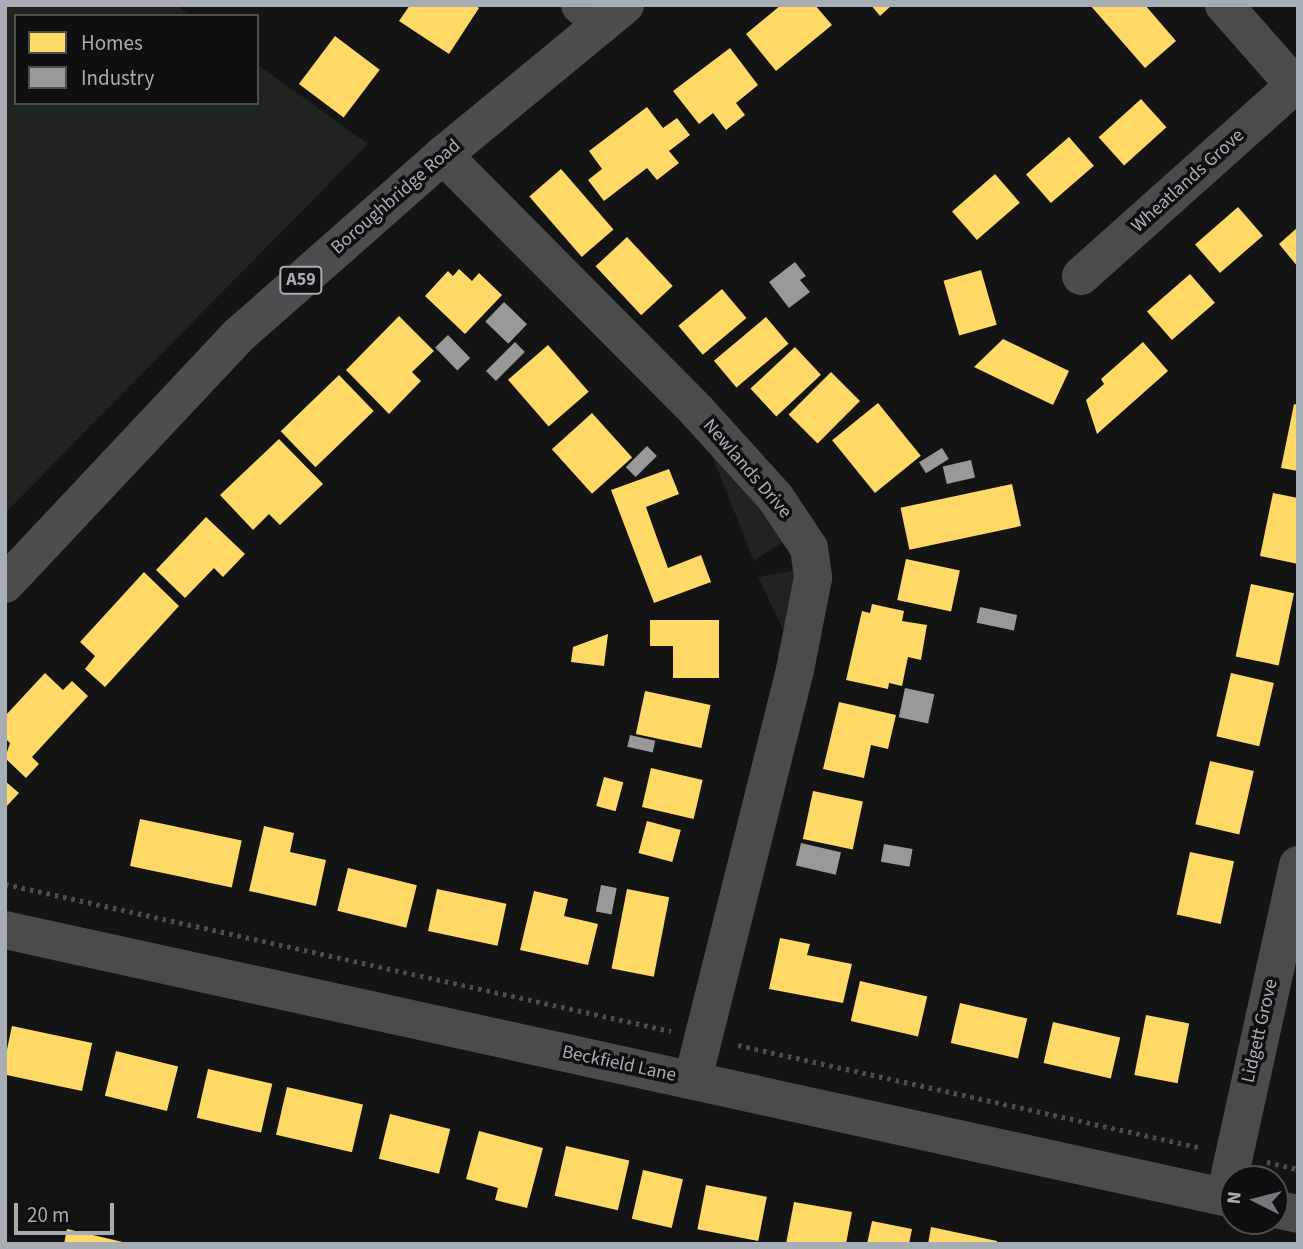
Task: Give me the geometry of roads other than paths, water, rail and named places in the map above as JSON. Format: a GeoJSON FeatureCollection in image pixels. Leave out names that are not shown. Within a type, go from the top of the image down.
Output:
{"type":"FeatureCollection","features":[{"type":"Feature","properties":{"kind":"main road","name":"Boroughbridge Road"},"geometry":{"type":"LineString","coordinates":[[5,584],[239,335],[603,11]]}},
{"type":"Feature","properties":{"kind":"street","name":"Wheatlands Grove"},"geometry":{"type":"LineString","coordinates":[[1081,276],[1297,85],[1224,5]]}},
{"type":"Feature","properties":{"kind":"street","name":"Newlands Drive"},"geometry":{"type":"LineString","coordinates":[[443,155],[697,411],[775,497],[809,548],[813,579],[802,638],[693,1080]]}},
{"type":"Feature","properties":{"kind":"street","name":"Lidgett Grove"},"geometry":{"type":"LineString","coordinates":[[1232,1165],[1298,865]]}},
{"type":"Feature","properties":{"kind":"street","name":"Beckfield Lane"},"geometry":{"type":"LineString","coordinates":[[5,930],[1219,1196]]}}]}
